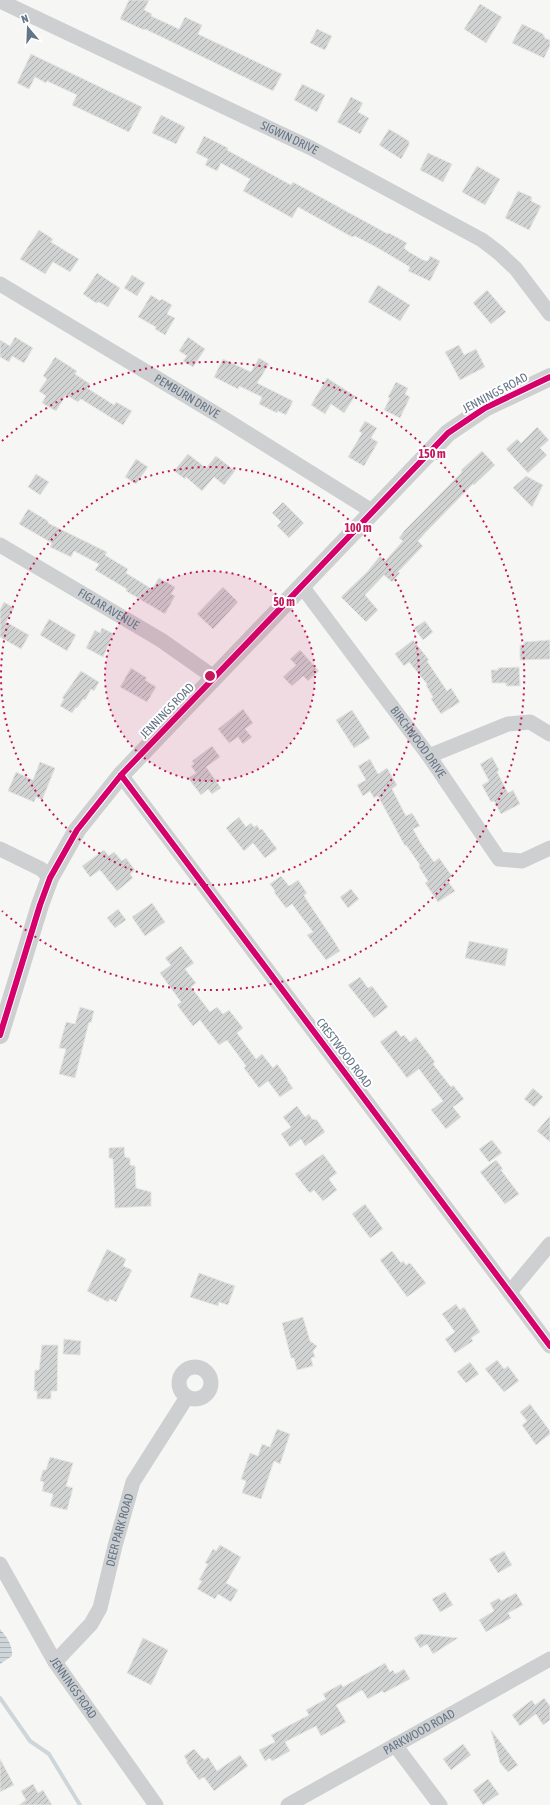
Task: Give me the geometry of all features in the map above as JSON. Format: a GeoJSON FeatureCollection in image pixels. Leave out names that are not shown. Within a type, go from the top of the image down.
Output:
{"type":"FeatureCollection","features":[{"type":"Feature","properties":{"kind":"street","name":"SIGWIN DRIVE"},"geometry":{"type":"LineString","coordinates":[[0,1],[311,148],[482,240],[516,269],[550,314]]}},
{"type":"Feature","properties":{"kind":"street","name":"PEMBURN DRIVE"},"geometry":{"type":"LineString","coordinates":[[0,284],[223,418],[372,511]]}},
{"type":"Feature","properties":{"kind":"street","name":"JENNINGS ROAD"},"geometry":{"type":"LineString","coordinates":[[0,1035],[40,905],[50,878],[77,830],[121,775],[215,678],[301,585],[448,433],[466,419],[492,404],[550,377]]}},
{"type":"Feature","properties":{"kind":"street","name":"FIGLAR AVENUE"},"geometry":{"type":"LineString","coordinates":[[0,545],[161,640],[215,678]]}},
{"type":"Feature","properties":{"kind":"street","name":"BIRCHWOOD DRIVE"},"geometry":{"type":"LineString","coordinates":[[301,585],[429,756],[499,859],[522,861],[550,848]]}},
{"type":"Feature","properties":{"kind":"street"},"geometry":{"type":"LineString","coordinates":[[429,756],[508,724],[530,722],[550,734]]}},
{"type":"Feature","properties":{"kind":"street","name":"CRESTWOOD ROAD"},"geometry":{"type":"LineString","coordinates":[[121,775],[550,1346]]}},
{"type":"Feature","properties":{"kind":"street"},"geometry":{"type":"LineString","coordinates":[[0,849],[41,869],[50,878]]}},
{"type":"Feature","properties":{"kind":"street"},"geometry":{"type":"LineString","coordinates":[[510,1292],[550,1244]]}},
{"type":"Feature","properties":{"kind":"street","name":"DEER PARK ROAD"},"geometry":{"type":"LineString","coordinates":[[55,1662],[91,1624],[100,1608],[133,1482],[187,1398]]}},
{"type":"Feature","properties":{"kind":"street","name":"JENNINGS ROAD"},"geometry":{"type":"LineString","coordinates":[[0,1564],[55,1662],[156,1805]]}},
{"type":"Feature","properties":{"kind":"street","name":"PARKWOOD ROAD"},"geometry":{"type":"LineString","coordinates":[[288,1805],[550,1659]]}},
{"type":"Feature","properties":{"kind":"street"},"geometry":{"type":"LineString","coordinates":[[395,1745],[440,1805]]}},
{"type":"Feature","properties":{"kind":"shaded area"},"geometry":{"type":"Polygon","coordinates":[[[0,1629],[9,1641],[12,1656],[0,1664],[0,1629]]]}},
{"type":"Feature","properties":{"kind":"building"},"geometry":{"type":"Polygon","coordinates":[[[129,0],[149,0],[144,10],[152,14],[151,16],[179,29],[185,17],[202,25],[198,34],[282,74],[273,91],[145,29],[144,30],[120,19],[129,0]]]}},
{"type":"Feature","properties":{"kind":"building"},"geometry":{"type":"Polygon","coordinates":[[[480,4],[502,17],[486,43],[464,29],[480,4]]]}},
{"type":"Feature","properties":{"kind":"building"},"geometry":{"type":"Polygon","coordinates":[[[522,24],[543,34],[545,38],[550,40],[550,46],[544,58],[512,43],[522,24]]]}},
{"type":"Feature","properties":{"kind":"building"},"geometry":{"type":"Polygon","coordinates":[[[317,29],[332,36],[325,50],[310,43],[317,29]]]}},
{"type":"Feature","properties":{"kind":"building"},"geometry":{"type":"Polygon","coordinates":[[[31,54],[142,107],[129,132],[72,105],[77,95],[47,81],[46,83],[35,77],[29,89],[17,83],[31,54]]]}},
{"type":"Feature","properties":{"kind":"building"},"geometry":{"type":"Polygon","coordinates":[[[302,84],[325,95],[317,112],[294,100],[302,84]]]}},
{"type":"Feature","properties":{"kind":"building"},"geometry":{"type":"Polygon","coordinates":[[[351,97],[363,103],[358,112],[369,118],[360,134],[337,122],[351,97]]]}},
{"type":"Feature","properties":{"kind":"building"},"geometry":{"type":"Polygon","coordinates":[[[161,115],[185,127],[176,144],[152,133],[161,115]]]}},
{"type":"Feature","properties":{"kind":"building"},"geometry":{"type":"Polygon","coordinates":[[[389,129],[409,141],[409,145],[401,159],[379,145],[389,129]]]}},
{"type":"Feature","properties":{"kind":"building"},"geometry":{"type":"Polygon","coordinates":[[[204,136],[228,148],[227,150],[291,185],[293,182],[407,243],[404,248],[423,260],[428,261],[430,256],[440,261],[430,281],[408,271],[410,267],[376,247],[355,236],[352,237],[298,207],[292,218],[243,191],[250,179],[221,163],[217,171],[205,165],[208,159],[196,153],[204,136]]]}},
{"type":"Feature","properties":{"kind":"building"},"geometry":{"type":"Polygon","coordinates":[[[428,153],[452,164],[443,182],[420,170],[428,153]]]}},
{"type":"Feature","properties":{"kind":"building"},"geometry":{"type":"Polygon","coordinates":[[[477,166],[500,179],[485,205],[462,192],[477,166]]]}},
{"type":"Feature","properties":{"kind":"building"},"geometry":{"type":"Polygon","coordinates":[[[518,191],[532,197],[531,201],[541,206],[529,230],[505,218],[518,191]]]}},
{"type":"Feature","properties":{"kind":"building"},"geometry":{"type":"Polygon","coordinates":[[[39,230],[53,239],[51,242],[79,259],[70,272],[53,262],[45,274],[20,259],[39,230]]]}},
{"type":"Feature","properties":{"kind":"building"},"geometry":{"type":"Polygon","coordinates":[[[97,273],[120,288],[108,307],[99,302],[96,303],[83,294],[97,273]]]}},
{"type":"Feature","properties":{"kind":"building"},"geometry":{"type":"Polygon","coordinates":[[[132,275],[145,283],[137,296],[124,288],[132,275]]]}},
{"type":"Feature","properties":{"kind":"building"},"geometry":{"type":"Polygon","coordinates":[[[378,285],[410,305],[400,321],[368,302],[378,285]]]}},
{"type":"Feature","properties":{"kind":"building"},"geometry":{"type":"Polygon","coordinates":[[[487,290],[506,312],[491,324],[473,303],[487,290]]]}},
{"type":"Feature","properties":{"kind":"building"},"geometry":{"type":"Polygon","coordinates":[[[151,295],[160,301],[162,299],[172,305],[167,314],[175,318],[165,335],[155,329],[156,327],[138,317],[151,295]]]}},
{"type":"Feature","properties":{"kind":"building"},"geometry":{"type":"Polygon","coordinates":[[[15,337],[33,348],[24,363],[12,356],[9,362],[0,357],[0,340],[10,346],[15,337]]]}},
{"type":"Feature","properties":{"kind":"building"},"geometry":{"type":"Polygon","coordinates":[[[188,337],[205,349],[193,367],[183,361],[187,356],[179,351],[188,337]]]}},
{"type":"Feature","properties":{"kind":"building"},"geometry":{"type":"Polygon","coordinates":[[[459,345],[464,355],[476,349],[485,367],[460,380],[445,352],[459,345]]]}},
{"type":"Feature","properties":{"kind":"building"},"geometry":{"type":"Polygon","coordinates":[[[55,357],[77,371],[75,374],[90,384],[87,388],[114,405],[116,402],[132,411],[123,425],[81,399],[78,402],[66,395],[56,411],[42,403],[46,396],[39,391],[47,379],[43,376],[55,357]]]}},
{"type":"Feature","properties":{"kind":"building"},"geometry":{"type":"Polygon","coordinates":[[[259,358],[269,364],[257,383],[293,401],[286,415],[278,411],[277,413],[259,404],[262,397],[239,386],[238,389],[214,377],[223,359],[251,372],[259,358]]]}},
{"type":"Feature","properties":{"kind":"building"},"geometry":{"type":"Polygon","coordinates":[[[327,378],[355,396],[344,413],[331,404],[325,414],[311,405],[327,378]]]}},
{"type":"Feature","properties":{"kind":"building"},"geometry":{"type":"Polygon","coordinates":[[[396,382],[408,388],[405,394],[410,397],[400,418],[384,410],[390,398],[388,397],[396,382]]]}},
{"type":"Feature","properties":{"kind":"building"},"geometry":{"type":"Polygon","coordinates":[[[365,421],[377,428],[371,438],[378,442],[364,466],[348,457],[362,433],[359,431],[365,421]]]}},
{"type":"Feature","properties":{"kind":"building"},"geometry":{"type":"Polygon","coordinates":[[[537,427],[549,440],[540,448],[547,455],[528,473],[506,449],[517,439],[521,443],[537,427]]]}},
{"type":"Feature","properties":{"kind":"building"},"geometry":{"type":"Polygon","coordinates":[[[482,451],[495,465],[474,485],[473,484],[418,541],[423,546],[398,572],[400,573],[392,582],[384,575],[365,595],[378,610],[366,622],[341,597],[367,572],[380,556],[385,561],[403,541],[399,538],[404,531],[462,472],[461,470],[482,451]]]}},
{"type":"Feature","properties":{"kind":"building"},"geometry":{"type":"Polygon","coordinates":[[[188,454],[206,468],[216,456],[235,471],[224,485],[214,477],[202,491],[186,477],[185,479],[174,471],[188,454]]]}},
{"type":"Feature","properties":{"kind":"building"},"geometry":{"type":"Polygon","coordinates":[[[136,459],[148,467],[136,484],[125,477],[136,459]]]}},
{"type":"Feature","properties":{"kind":"building"},"geometry":{"type":"Polygon","coordinates":[[[36,474],[49,482],[40,495],[28,487],[36,474]]]}},
{"type":"Feature","properties":{"kind":"building"},"geometry":{"type":"Polygon","coordinates":[[[526,476],[543,485],[532,507],[513,488],[526,476]]]}},
{"type":"Feature","properties":{"kind":"building"},"geometry":{"type":"Polygon","coordinates":[[[283,502],[304,523],[289,538],[277,526],[281,522],[272,513],[283,502]]]}},
{"type":"Feature","properties":{"kind":"building"},"geometry":{"type":"Polygon","coordinates":[[[28,509],[48,521],[48,523],[107,552],[105,555],[128,569],[126,573],[152,589],[159,578],[175,587],[171,594],[175,596],[165,614],[126,591],[127,589],[95,570],[99,564],[74,551],[71,557],[50,547],[52,543],[19,524],[28,509]]]}},
{"type":"Feature","properties":{"kind":"building"},"geometry":{"type":"Polygon","coordinates":[[[223,587],[238,602],[213,629],[197,614],[223,587]]]}},
{"type":"Feature","properties":{"kind":"building"},"geometry":{"type":"Polygon","coordinates":[[[4,602],[14,608],[6,622],[29,635],[21,649],[0,637],[0,610],[4,602]]]}},
{"type":"Feature","properties":{"kind":"building"},"geometry":{"type":"Polygon","coordinates":[[[49,619],[76,635],[67,651],[40,635],[49,619]]]}},
{"type":"Feature","properties":{"kind":"building"},"geometry":{"type":"Polygon","coordinates":[[[425,621],[433,632],[423,640],[414,628],[425,621]]]}},
{"type":"Feature","properties":{"kind":"building"},"geometry":{"type":"Polygon","coordinates":[[[102,628],[114,634],[103,657],[86,648],[95,630],[100,633],[102,628]]]}},
{"type":"Feature","properties":{"kind":"building"},"geometry":{"type":"Polygon","coordinates":[[[413,640],[429,660],[427,661],[447,691],[451,688],[460,702],[441,714],[431,699],[433,697],[426,685],[427,684],[409,662],[404,666],[395,654],[413,640]]]}},
{"type":"Feature","properties":{"kind":"building"},"geometry":{"type":"Polygon","coordinates":[[[550,640],[550,659],[520,660],[520,645],[524,645],[524,642],[550,640]]]}},
{"type":"Feature","properties":{"kind":"building"},"geometry":{"type":"Polygon","coordinates":[[[300,650],[319,671],[308,681],[303,676],[292,686],[283,677],[296,665],[290,659],[300,650]]]}},
{"type":"Feature","properties":{"kind":"building"},"geometry":{"type":"Polygon","coordinates":[[[519,667],[520,686],[506,686],[506,683],[492,683],[491,670],[498,670],[498,668],[519,667]]]}},
{"type":"Feature","properties":{"kind":"building"},"geometry":{"type":"Polygon","coordinates":[[[131,668],[147,678],[145,680],[156,687],[147,702],[120,687],[131,668]]]}},
{"type":"Feature","properties":{"kind":"building"},"geometry":{"type":"Polygon","coordinates":[[[81,671],[99,682],[94,691],[91,689],[85,700],[83,699],[72,713],[60,706],[64,699],[62,698],[81,671]]]}},
{"type":"Feature","properties":{"kind":"building"},"geometry":{"type":"Polygon","coordinates":[[[243,709],[253,723],[245,729],[252,737],[243,744],[238,737],[229,743],[218,729],[243,709]]]}},
{"type":"Feature","properties":{"kind":"building"},"geometry":{"type":"Polygon","coordinates":[[[352,710],[370,738],[354,748],[336,720],[352,710]]]}},
{"type":"Feature","properties":{"kind":"building"},"geometry":{"type":"Polygon","coordinates":[[[212,746],[220,757],[206,767],[221,788],[212,794],[208,789],[201,795],[188,778],[196,773],[191,766],[194,764],[192,761],[212,746]]]}},
{"type":"Feature","properties":{"kind":"building"},"geometry":{"type":"Polygon","coordinates":[[[492,757],[499,770],[497,772],[508,793],[513,790],[520,804],[501,814],[494,801],[491,802],[482,785],[489,781],[480,764],[492,757]]]}},
{"type":"Feature","properties":{"kind":"building"},"geometry":{"type":"Polygon","coordinates":[[[370,759],[378,774],[387,768],[397,785],[392,789],[406,816],[412,813],[420,826],[413,829],[420,842],[434,862],[439,858],[452,876],[447,880],[455,891],[438,902],[425,883],[428,881],[419,867],[420,865],[406,845],[405,846],[378,796],[374,798],[370,791],[363,796],[357,785],[366,780],[358,766],[370,759]]]}},
{"type":"Feature","properties":{"kind":"building"},"geometry":{"type":"Polygon","coordinates":[[[40,762],[55,768],[42,800],[36,797],[34,802],[8,791],[16,772],[33,780],[40,762]]]}},
{"type":"Feature","properties":{"kind":"building"},"geometry":{"type":"Polygon","coordinates":[[[239,817],[246,827],[251,823],[254,827],[257,825],[260,830],[262,829],[277,849],[265,858],[253,843],[244,851],[226,828],[239,817]]]}},
{"type":"Feature","properties":{"kind":"building"},"geometry":{"type":"Polygon","coordinates":[[[104,850],[109,856],[114,852],[122,861],[126,858],[135,870],[130,874],[133,878],[117,891],[100,870],[90,877],[82,866],[104,850]]]}},
{"type":"Feature","properties":{"kind":"building"},"geometry":{"type":"Polygon","coordinates":[[[281,876],[289,886],[298,880],[307,893],[304,895],[306,899],[340,951],[326,960],[307,935],[313,932],[292,904],[286,908],[274,892],[275,891],[270,884],[281,876]]]}},
{"type":"Feature","properties":{"kind":"building"},"geometry":{"type":"Polygon","coordinates":[[[351,889],[359,899],[348,908],[340,897],[351,889]]]}},
{"type":"Feature","properties":{"kind":"building"},"geometry":{"type":"Polygon","coordinates":[[[152,903],[165,922],[145,936],[132,917],[152,903]]]}},
{"type":"Feature","properties":{"kind":"building"},"geometry":{"type":"Polygon","coordinates":[[[118,909],[126,920],[115,928],[107,918],[118,909]]]}},
{"type":"Feature","properties":{"kind":"building"},"geometry":{"type":"Polygon","coordinates":[[[469,941],[508,949],[505,966],[465,958],[469,941]]]}},
{"type":"Feature","properties":{"kind":"building"},"geometry":{"type":"Polygon","coordinates":[[[181,946],[194,963],[185,969],[196,983],[191,987],[210,1012],[217,1007],[223,1014],[229,1010],[243,1028],[237,1033],[256,1059],[262,1054],[273,1068],[277,1064],[293,1088],[280,1097],[268,1081],[259,1088],[244,1068],[246,1066],[227,1040],[219,1045],[200,1020],[193,1026],[177,1005],[181,1002],[160,973],[171,965],[165,958],[181,946]]]}},
{"type":"Feature","properties":{"kind":"building"},"geometry":{"type":"Polygon","coordinates":[[[360,977],[368,988],[372,986],[388,1007],[374,1018],[348,985],[360,977]]]}},
{"type":"Feature","properties":{"kind":"building"},"geometry":{"type":"Polygon","coordinates":[[[80,1007],[94,1011],[91,1023],[89,1022],[75,1078],[59,1074],[66,1049],[59,1048],[66,1022],[75,1024],[80,1007]]]}},
{"type":"Feature","properties":{"kind":"building"},"geometry":{"type":"Polygon","coordinates":[[[396,1030],[401,1037],[404,1035],[410,1042],[416,1037],[435,1062],[433,1064],[451,1087],[453,1085],[464,1099],[453,1107],[461,1117],[446,1129],[431,1110],[443,1101],[419,1069],[407,1078],[380,1042],[396,1030]]]}},
{"type":"Feature","properties":{"kind":"building"},"geometry":{"type":"Polygon","coordinates":[[[533,1088],[543,1097],[534,1107],[524,1099],[533,1088]]]}},
{"type":"Feature","properties":{"kind":"building"},"geometry":{"type":"Polygon","coordinates":[[[297,1106],[305,1117],[309,1114],[312,1119],[317,1120],[325,1132],[305,1146],[301,1139],[290,1147],[281,1134],[291,1127],[283,1117],[297,1106]]]}},
{"type":"Feature","properties":{"kind":"building"},"geometry":{"type":"Polygon","coordinates":[[[550,1116],[550,1142],[537,1131],[550,1116]]]}},
{"type":"Feature","properties":{"kind":"building"},"geometry":{"type":"Polygon","coordinates":[[[492,1140],[502,1153],[489,1162],[479,1149],[492,1140]]]}},
{"type":"Feature","properties":{"kind":"building"},"geometry":{"type":"Polygon","coordinates":[[[124,1147],[125,1157],[130,1158],[130,1165],[135,1166],[136,1188],[151,1192],[151,1206],[115,1208],[113,1159],[109,1158],[109,1148],[124,1147]]]}},
{"type":"Feature","properties":{"kind":"building"},"geometry":{"type":"Polygon","coordinates":[[[323,1154],[337,1173],[329,1179],[337,1190],[323,1201],[314,1190],[310,1193],[295,1174],[323,1154]]]}},
{"type":"Feature","properties":{"kind":"building"},"geometry":{"type":"Polygon","coordinates":[[[496,1160],[503,1169],[501,1170],[519,1194],[505,1204],[480,1172],[496,1160]]]}},
{"type":"Feature","properties":{"kind":"building"},"geometry":{"type":"Polygon","coordinates":[[[365,1204],[383,1229],[370,1238],[352,1214],[365,1204]]]}},
{"type":"Feature","properties":{"kind":"building"},"geometry":{"type":"Polygon","coordinates":[[[107,1249],[126,1259],[123,1266],[132,1270],[116,1302],[110,1299],[108,1302],[87,1291],[107,1249]]]}},
{"type":"Feature","properties":{"kind":"building"},"geometry":{"type":"Polygon","coordinates":[[[392,1251],[401,1263],[403,1261],[406,1265],[410,1263],[426,1283],[407,1297],[380,1260],[392,1251]]]}},
{"type":"Feature","properties":{"kind":"building"},"geometry":{"type":"Polygon","coordinates":[[[199,1273],[235,1286],[228,1305],[219,1302],[218,1306],[190,1297],[199,1273]]]}},
{"type":"Feature","properties":{"kind":"building"},"geometry":{"type":"Polygon","coordinates":[[[456,1304],[460,1310],[464,1307],[480,1332],[471,1338],[473,1341],[455,1353],[445,1339],[455,1332],[442,1314],[456,1304]]]}},
{"type":"Feature","properties":{"kind":"building"},"geometry":{"type":"Polygon","coordinates":[[[303,1317],[310,1341],[317,1346],[313,1351],[315,1357],[311,1358],[313,1366],[297,1370],[294,1358],[291,1358],[282,1323],[303,1317]]]}},
{"type":"Feature","properties":{"kind":"building"},"geometry":{"type":"Polygon","coordinates":[[[64,1339],[81,1341],[80,1355],[63,1354],[64,1339]]]}},
{"type":"Feature","properties":{"kind":"building"},"geometry":{"type":"Polygon","coordinates":[[[42,1345],[58,1345],[57,1391],[51,1391],[51,1399],[37,1399],[37,1391],[34,1391],[35,1370],[39,1370],[42,1345]]]}},
{"type":"Feature","properties":{"kind":"building"},"geometry":{"type":"Polygon","coordinates":[[[497,1360],[504,1369],[508,1366],[519,1381],[504,1392],[485,1369],[497,1360]]]}},
{"type":"Feature","properties":{"kind":"building"},"geometry":{"type":"Polygon","coordinates":[[[470,1362],[479,1374],[466,1383],[457,1372],[470,1362]]]}},
{"type":"Feature","properties":{"kind":"building"},"geometry":{"type":"Polygon","coordinates":[[[530,1404],[550,1431],[550,1434],[536,1445],[522,1425],[527,1421],[520,1412],[530,1404]]]}},
{"type":"Feature","properties":{"kind":"building"},"geometry":{"type":"Polygon","coordinates":[[[277,1429],[290,1434],[280,1464],[274,1461],[261,1499],[242,1493],[246,1481],[241,1479],[250,1453],[258,1456],[262,1444],[270,1447],[277,1429]]]}},
{"type":"Feature","properties":{"kind":"building"},"geometry":{"type":"Polygon","coordinates":[[[50,1457],[73,1463],[66,1486],[73,1488],[67,1510],[50,1506],[53,1494],[42,1491],[44,1482],[40,1481],[43,1470],[46,1470],[50,1457]]]}},
{"type":"Feature","properties":{"kind":"building"},"geometry":{"type":"Polygon","coordinates":[[[220,1545],[241,1557],[226,1583],[238,1590],[231,1602],[218,1594],[215,1599],[197,1589],[202,1581],[199,1580],[208,1564],[205,1563],[213,1549],[216,1551],[220,1545]]]}},
{"type":"Feature","properties":{"kind":"building"},"geometry":{"type":"Polygon","coordinates":[[[504,1551],[512,1565],[498,1573],[489,1559],[504,1551]]]}},
{"type":"Feature","properties":{"kind":"building"},"geometry":{"type":"Polygon","coordinates":[[[445,1592],[453,1605],[440,1612],[432,1599],[445,1592]]]}},
{"type":"Feature","properties":{"kind":"building"},"geometry":{"type":"Polygon","coordinates":[[[516,1593],[523,1605],[508,1613],[511,1618],[486,1632],[479,1620],[494,1611],[490,1603],[499,1598],[501,1601],[516,1593]]]}},
{"type":"Feature","properties":{"kind":"building"},"geometry":{"type":"Polygon","coordinates":[[[420,1634],[458,1638],[433,1654],[427,1644],[420,1648],[414,1638],[420,1634]]]}},
{"type":"Feature","properties":{"kind":"building"},"geometry":{"type":"Polygon","coordinates":[[[143,1638],[168,1650],[151,1685],[127,1673],[143,1638]]]}},
{"type":"Feature","properties":{"kind":"building"},"geometry":{"type":"Polygon","coordinates":[[[385,1663],[390,1672],[393,1670],[395,1674],[404,1669],[410,1679],[384,1693],[382,1691],[368,1699],[362,1690],[336,1705],[346,1722],[321,1736],[316,1726],[285,1742],[290,1751],[272,1761],[270,1758],[265,1761],[259,1750],[275,1742],[271,1735],[309,1715],[306,1710],[326,1699],[323,1694],[341,1684],[343,1687],[385,1663]]]}},
{"type":"Feature","properties":{"kind":"building"},"geometry":{"type":"Polygon","coordinates":[[[544,1698],[550,1706],[550,1720],[543,1725],[536,1714],[520,1726],[512,1715],[532,1700],[535,1705],[544,1698]]]}},
{"type":"Feature","properties":{"kind":"building"},"geometry":{"type":"Polygon","coordinates":[[[491,1730],[518,1765],[508,1772],[500,1763],[491,1730]]]}},
{"type":"Feature","properties":{"kind":"building"},"geometry":{"type":"Polygon","coordinates":[[[463,1744],[471,1755],[451,1770],[443,1759],[463,1744]]]}},
{"type":"Feature","properties":{"kind":"building"},"geometry":{"type":"Polygon","coordinates":[[[194,1749],[204,1760],[208,1757],[217,1771],[240,1755],[248,1766],[214,1791],[204,1777],[199,1780],[186,1762],[188,1762],[184,1756],[194,1749]]]}},
{"type":"Feature","properties":{"kind":"building"},"geometry":{"type":"Polygon","coordinates":[[[0,1759],[14,1785],[0,1792],[0,1759]]]}},
{"type":"Feature","properties":{"kind":"building"},"geometry":{"type":"Polygon","coordinates":[[[488,1779],[499,1794],[483,1805],[473,1790],[488,1779]]]}},
{"type":"Feature","properties":{"kind":"building"},"geometry":{"type":"Polygon","coordinates":[[[33,1784],[38,1793],[43,1790],[52,1805],[19,1805],[26,1800],[21,1791],[33,1784]]]}},
{"type":"Feature","properties":{"kind":"waterway"},"geometry":{"type":"LineString","coordinates":[[0,1698],[30,1741],[49,1754],[80,1805]]}},
{"type":"Feature","properties":{"kind":"cycle path"},"geometry":{"type":"LineString","coordinates":[[0,1035],[40,905],[50,878],[77,830],[121,775],[448,433],[485,408],[550,377]]}},
{"type":"Feature","properties":{"kind":"cycle path"},"geometry":{"type":"LineString","coordinates":[[121,775],[550,1346]]}}]}
